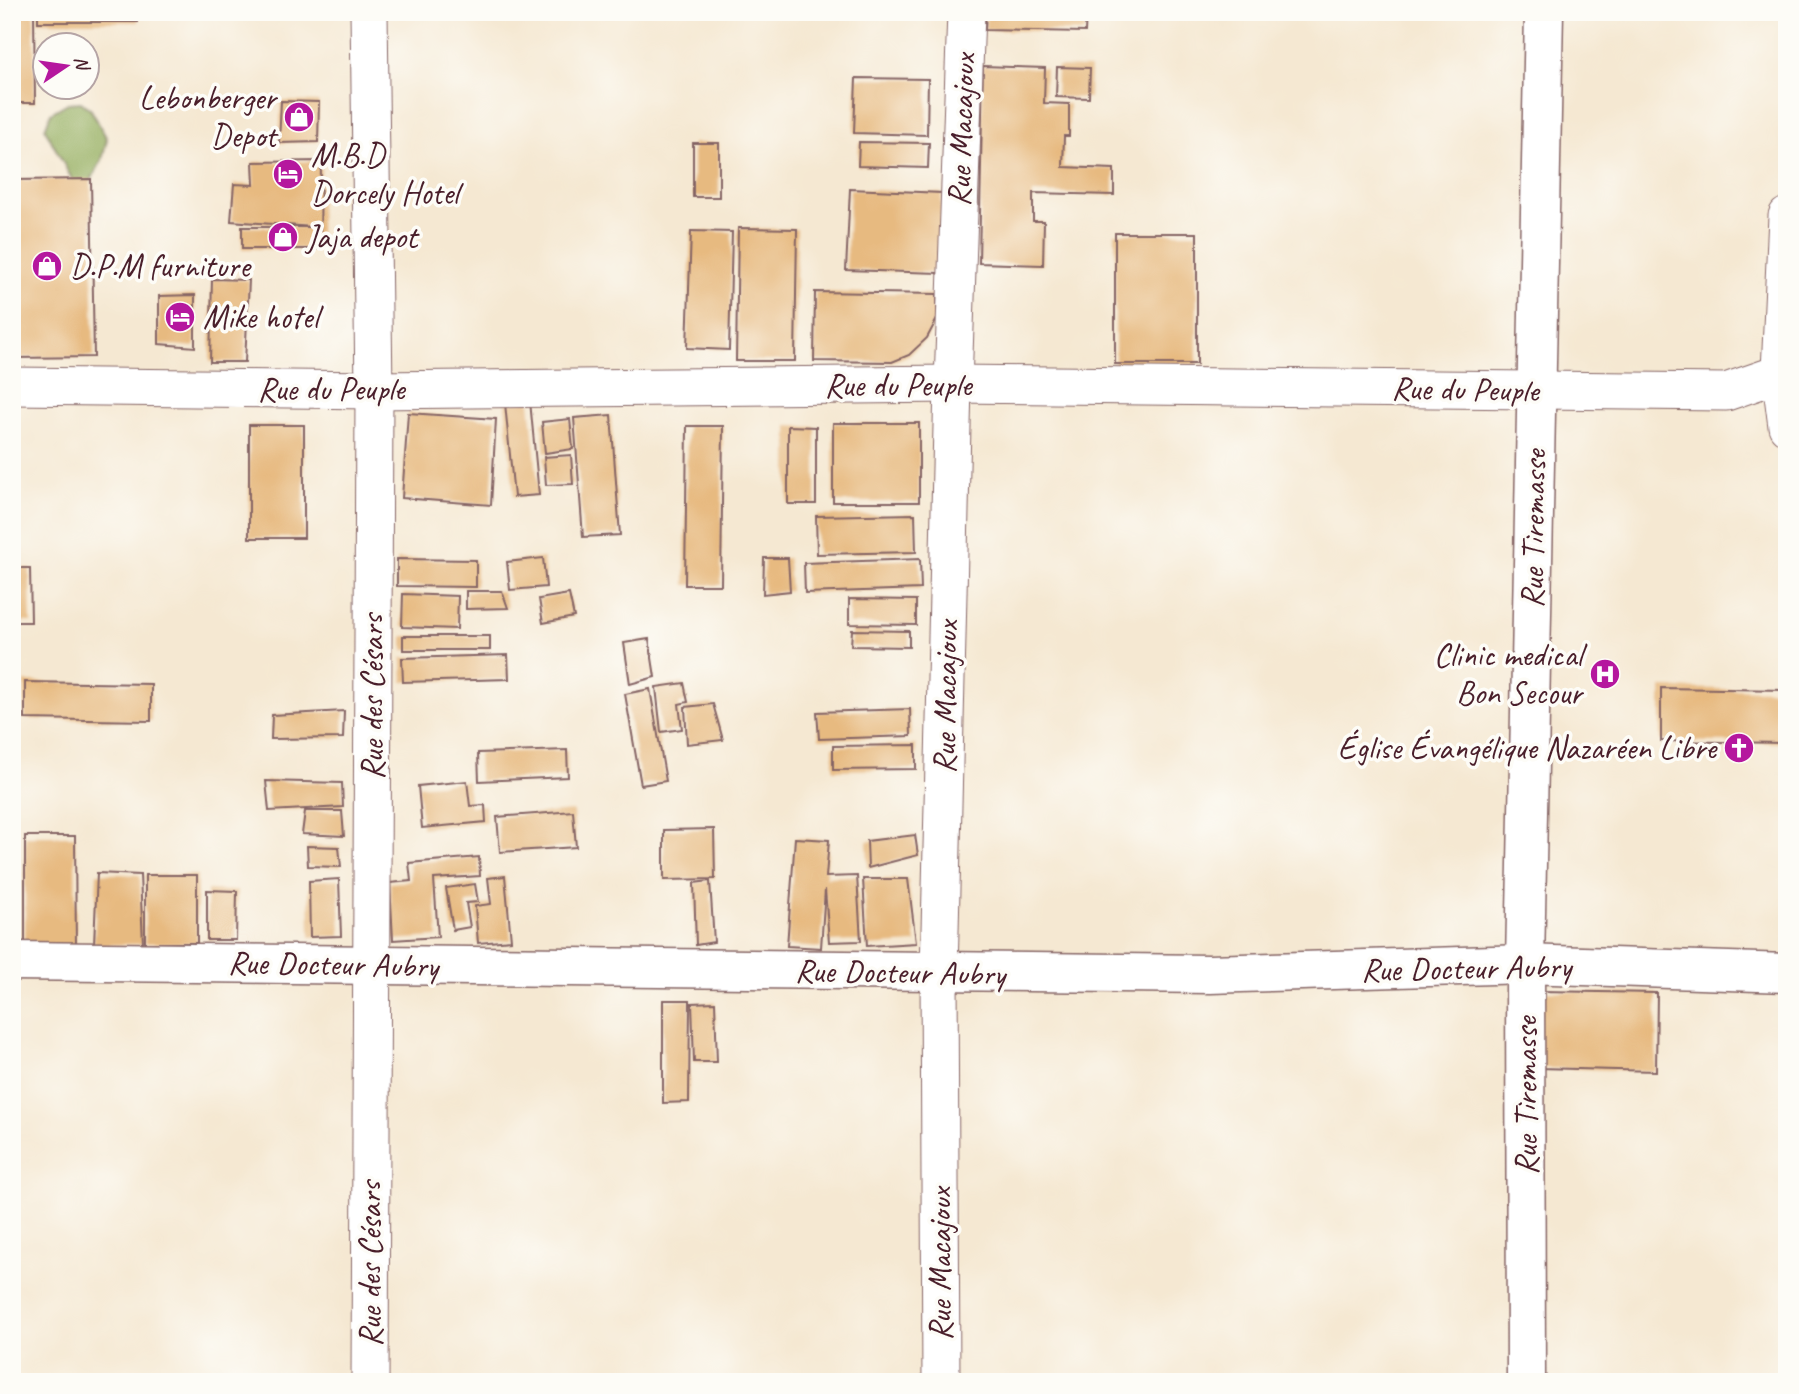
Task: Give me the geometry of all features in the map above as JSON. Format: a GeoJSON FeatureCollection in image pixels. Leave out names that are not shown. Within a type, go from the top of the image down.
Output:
{"type":"FeatureCollection","features":[{"type":"Feature","properties":{"kind":"street","name":"Rue des Césars"},"geometry":{"type":"LineString","coordinates":[[369,12],[374,390],[370,1382]]}},
{"type":"Feature","properties":{"kind":"street","name":"Rue Macajoux"},"geometry":{"type":"LineString","coordinates":[[941,1382],[939,973],[965,12]]}},
{"type":"Feature","properties":{"kind":"street","name":"Rue Tiremasse"},"geometry":{"type":"LineString","coordinates":[[1526,1382],[1525,964],[1544,12]]}},
{"type":"Feature","properties":{"kind":"street"},"geometry":{"type":"LineString","coordinates":[[1787,216],[1783,371],[1787,426]]}},
{"type":"Feature","properties":{"kind":"street","name":"Rue du Peuple"},"geometry":{"type":"LineString","coordinates":[[12,386],[374,390],[953,384],[1726,392],[1751,386],[1783,371]]}},
{"type":"Feature","properties":{"kind":"street","name":"Rue Docteur Aubry"},"geometry":{"type":"LineString","coordinates":[[12,961],[1210,974],[1525,964],[1787,973]]}},
{"type":"Feature","properties":{"kind":"green space"},"geometry":{"type":"Polygon","coordinates":[[[81,102],[91,110],[107,139],[102,160],[91,180],[73,181],[45,129],[51,113],[68,103],[81,102]]]}},
{"type":"Feature","properties":{"kind":"building"},"geometry":{"type":"Polygon","coordinates":[[[12,12],[34,12],[32,102],[35,103],[12,103],[12,12]]]}},
{"type":"Feature","properties":{"kind":"building"},"geometry":{"type":"Polygon","coordinates":[[[38,12],[138,12],[138,22],[38,22],[38,12]]]}},
{"type":"Feature","properties":{"kind":"building"},"geometry":{"type":"Polygon","coordinates":[[[986,12],[1086,12],[1085,32],[985,30],[986,12]]]}},
{"type":"Feature","properties":{"kind":"building"},"geometry":{"type":"Polygon","coordinates":[[[983,66],[1045,68],[1044,103],[1069,104],[1069,136],[1064,136],[1063,167],[1114,169],[1114,195],[1033,193],[1033,221],[1044,221],[1043,265],[979,263],[983,66]]]}},
{"type":"Feature","properties":{"kind":"building"},"geometry":{"type":"Polygon","coordinates":[[[1057,67],[1090,68],[1089,98],[1056,97],[1057,67]]]}},
{"type":"Feature","properties":{"kind":"building"},"geometry":{"type":"Polygon","coordinates":[[[856,78],[928,79],[927,135],[854,133],[856,78]]]}},
{"type":"Feature","properties":{"kind":"building"},"geometry":{"type":"Polygon","coordinates":[[[281,101],[319,102],[318,142],[279,143],[281,101]]]}},
{"type":"Feature","properties":{"kind":"building"},"geometry":{"type":"Polygon","coordinates":[[[859,142],[929,143],[928,168],[858,166],[859,142]]]}},
{"type":"Feature","properties":{"kind":"building"},"geometry":{"type":"Polygon","coordinates":[[[693,143],[719,143],[719,197],[693,197],[693,143]]]}},
{"type":"Feature","properties":{"kind":"building"},"geometry":{"type":"Polygon","coordinates":[[[321,161],[320,249],[242,249],[242,227],[313,227],[231,221],[234,184],[254,185],[253,162],[321,161]]]}},
{"type":"Feature","properties":{"kind":"building"},"geometry":{"type":"Polygon","coordinates":[[[91,179],[94,357],[13,358],[12,180],[91,179]]]}},
{"type":"Feature","properties":{"kind":"building"},"geometry":{"type":"Polygon","coordinates":[[[850,189],[942,193],[939,273],[846,270],[850,189]]]}},
{"type":"Feature","properties":{"kind":"building"},"geometry":{"type":"Polygon","coordinates":[[[738,228],[797,229],[795,361],[736,361],[738,228]]]}},
{"type":"Feature","properties":{"kind":"building"},"geometry":{"type":"Polygon","coordinates":[[[691,231],[732,232],[729,350],[687,348],[691,231]]]}},
{"type":"Feature","properties":{"kind":"building"},"geometry":{"type":"Polygon","coordinates":[[[1115,233],[1197,233],[1197,364],[1115,364],[1115,233]]]}},
{"type":"Feature","properties":{"kind":"building"},"geometry":{"type":"Polygon","coordinates":[[[212,279],[249,280],[245,362],[210,362],[212,279]]]}},
{"type":"Feature","properties":{"kind":"building"},"geometry":{"type":"Polygon","coordinates":[[[815,292],[937,294],[937,319],[927,338],[909,355],[892,362],[814,361],[815,292]]]}},
{"type":"Feature","properties":{"kind":"building"},"geometry":{"type":"Polygon","coordinates":[[[195,295],[195,347],[159,344],[159,296],[195,295]]]}},
{"type":"Feature","properties":{"kind":"building"},"geometry":{"type":"Polygon","coordinates":[[[530,401],[539,495],[514,497],[505,403],[530,401]]]}},
{"type":"Feature","properties":{"kind":"building"},"geometry":{"type":"Polygon","coordinates":[[[408,413],[496,419],[491,505],[402,498],[408,413]]]}},
{"type":"Feature","properties":{"kind":"building"},"geometry":{"type":"Polygon","coordinates":[[[611,415],[620,535],[583,537],[574,418],[611,415]]]}},
{"type":"Feature","properties":{"kind":"building"},"geometry":{"type":"Polygon","coordinates":[[[570,419],[573,449],[545,453],[542,422],[570,419]]]}},
{"type":"Feature","properties":{"kind":"building"},"geometry":{"type":"Polygon","coordinates":[[[833,423],[919,423],[919,502],[833,502],[833,423]]]}},
{"type":"Feature","properties":{"kind":"building"},"geometry":{"type":"Polygon","coordinates":[[[249,425],[304,425],[304,538],[249,538],[249,425]]]}},
{"type":"Feature","properties":{"kind":"building"},"geometry":{"type":"Polygon","coordinates":[[[687,426],[723,426],[721,585],[685,585],[687,426]]]}},
{"type":"Feature","properties":{"kind":"building"},"geometry":{"type":"Polygon","coordinates":[[[788,426],[816,427],[816,504],[788,504],[788,426]]]}},
{"type":"Feature","properties":{"kind":"building"},"geometry":{"type":"Polygon","coordinates":[[[571,455],[573,484],[546,485],[544,457],[571,455]]]}},
{"type":"Feature","properties":{"kind":"building"},"geometry":{"type":"Polygon","coordinates":[[[915,514],[916,552],[817,554],[816,516],[915,514]]]}},
{"type":"Feature","properties":{"kind":"building"},"geometry":{"type":"Polygon","coordinates":[[[543,558],[546,587],[510,590],[507,562],[543,558]]]}},
{"type":"Feature","properties":{"kind":"building"},"geometry":{"type":"Polygon","coordinates":[[[764,558],[788,558],[790,591],[763,594],[764,558]]]}},
{"type":"Feature","properties":{"kind":"building"},"geometry":{"type":"Polygon","coordinates":[[[397,559],[476,560],[476,587],[397,586],[397,559]]]}},
{"type":"Feature","properties":{"kind":"building"},"geometry":{"type":"Polygon","coordinates":[[[920,559],[921,589],[805,593],[804,563],[920,559]]]}},
{"type":"Feature","properties":{"kind":"building"},"geometry":{"type":"Polygon","coordinates":[[[12,568],[30,568],[31,622],[12,622],[12,568]]]}},
{"type":"Feature","properties":{"kind":"building"},"geometry":{"type":"Polygon","coordinates":[[[466,591],[502,591],[508,608],[466,609],[466,591]]]}},
{"type":"Feature","properties":{"kind":"building"},"geometry":{"type":"Polygon","coordinates":[[[403,594],[458,596],[457,629],[402,627],[403,594]]]}},
{"type":"Feature","properties":{"kind":"building"},"geometry":{"type":"Polygon","coordinates":[[[569,594],[574,617],[543,623],[539,599],[569,594]]]}},
{"type":"Feature","properties":{"kind":"building"},"geometry":{"type":"Polygon","coordinates":[[[849,599],[916,600],[916,625],[849,624],[849,599]]]}},
{"type":"Feature","properties":{"kind":"building"},"geometry":{"type":"Polygon","coordinates":[[[852,630],[909,631],[909,647],[851,646],[852,630]]]}},
{"type":"Feature","properties":{"kind":"building"},"geometry":{"type":"Polygon","coordinates":[[[403,636],[490,636],[490,650],[403,650],[403,636]]]}},
{"type":"Feature","properties":{"kind":"building"},"geometry":{"type":"Polygon","coordinates":[[[649,639],[655,677],[630,684],[624,643],[649,639]]]}},
{"type":"Feature","properties":{"kind":"building"},"geometry":{"type":"Polygon","coordinates":[[[508,655],[509,679],[403,682],[402,658],[508,655]]]}},
{"type":"Feature","properties":{"kind":"building"},"geometry":{"type":"Polygon","coordinates":[[[25,682],[151,684],[151,721],[25,719],[25,682]]]}},
{"type":"Feature","properties":{"kind":"building"},"geometry":{"type":"Polygon","coordinates":[[[684,683],[688,702],[679,704],[682,729],[661,732],[656,687],[684,683]]]}},
{"type":"Feature","properties":{"kind":"building"},"geometry":{"type":"Polygon","coordinates":[[[1661,688],[1786,690],[1785,743],[1661,741],[1661,688]]]}},
{"type":"Feature","properties":{"kind":"building"},"geometry":{"type":"Polygon","coordinates":[[[650,689],[666,781],[641,785],[625,694],[650,689]]]}},
{"type":"Feature","properties":{"kind":"building"},"geometry":{"type":"Polygon","coordinates":[[[713,704],[723,740],[687,744],[685,707],[713,704]]]}},
{"type":"Feature","properties":{"kind":"building"},"geometry":{"type":"Polygon","coordinates":[[[910,709],[911,736],[819,739],[817,712],[910,709]]]}},
{"type":"Feature","properties":{"kind":"building"},"geometry":{"type":"Polygon","coordinates":[[[344,711],[343,738],[271,739],[272,715],[344,711]]]}},
{"type":"Feature","properties":{"kind":"building"},"geometry":{"type":"Polygon","coordinates":[[[916,745],[916,769],[833,770],[833,746],[916,745]]]}},
{"type":"Feature","properties":{"kind":"building"},"geometry":{"type":"Polygon","coordinates":[[[567,750],[568,777],[479,781],[478,753],[567,750]]]}},
{"type":"Feature","properties":{"kind":"building"},"geometry":{"type":"Polygon","coordinates":[[[266,781],[342,783],[343,807],[269,811],[266,781]]]}},
{"type":"Feature","properties":{"kind":"building"},"geometry":{"type":"Polygon","coordinates":[[[467,781],[470,806],[485,805],[486,822],[422,828],[418,786],[467,781]]]}},
{"type":"Feature","properties":{"kind":"building"},"geometry":{"type":"Polygon","coordinates":[[[305,811],[342,811],[344,836],[302,834],[305,811]]]}},
{"type":"Feature","properties":{"kind":"building"},"geometry":{"type":"Polygon","coordinates":[[[573,811],[576,847],[500,852],[497,817],[573,811]]]}},
{"type":"Feature","properties":{"kind":"building"},"geometry":{"type":"Polygon","coordinates":[[[714,829],[715,879],[664,880],[664,830],[714,829]]]}},
{"type":"Feature","properties":{"kind":"building"},"geometry":{"type":"Polygon","coordinates":[[[915,835],[918,855],[868,868],[867,841],[915,835]]]}},
{"type":"Feature","properties":{"kind":"building"},"geometry":{"type":"Polygon","coordinates":[[[25,836],[75,836],[76,951],[25,951],[25,836]]]}},
{"type":"Feature","properties":{"kind":"building"},"geometry":{"type":"Polygon","coordinates":[[[795,838],[829,840],[826,877],[857,876],[861,941],[829,942],[825,889],[821,948],[787,946],[795,838]]]}},
{"type":"Feature","properties":{"kind":"building"},"geometry":{"type":"Polygon","coordinates":[[[307,846],[339,847],[341,867],[308,866],[307,846]]]}},
{"type":"Feature","properties":{"kind":"building"},"geometry":{"type":"Polygon","coordinates":[[[479,857],[480,876],[434,879],[438,937],[393,940],[390,883],[411,881],[409,863],[479,857]]]}},
{"type":"Feature","properties":{"kind":"building"},"geometry":{"type":"Polygon","coordinates":[[[97,873],[140,875],[143,944],[94,945],[97,873]]]}},
{"type":"Feature","properties":{"kind":"building"},"geometry":{"type":"Polygon","coordinates":[[[145,875],[197,875],[197,943],[145,943],[145,875]]]}},
{"type":"Feature","properties":{"kind":"building"},"geometry":{"type":"Polygon","coordinates":[[[505,876],[511,940],[478,943],[475,906],[491,904],[488,878],[505,876]]]}},
{"type":"Feature","properties":{"kind":"building"},"geometry":{"type":"Polygon","coordinates":[[[339,879],[341,936],[310,937],[309,881],[339,879]]]}},
{"type":"Feature","properties":{"kind":"building"},"geometry":{"type":"Polygon","coordinates":[[[863,879],[908,879],[916,943],[867,946],[863,879]]]}},
{"type":"Feature","properties":{"kind":"building"},"geometry":{"type":"Polygon","coordinates":[[[710,881],[714,942],[696,945],[694,883],[710,881]]]}},
{"type":"Feature","properties":{"kind":"building"},"geometry":{"type":"Polygon","coordinates":[[[475,884],[478,902],[466,903],[470,927],[453,930],[446,888],[475,884]]]}},
{"type":"Feature","properties":{"kind":"building"},"geometry":{"type":"Polygon","coordinates":[[[207,890],[237,891],[236,940],[207,940],[207,890]]]}},
{"type":"Feature","properties":{"kind":"building"},"geometry":{"type":"Polygon","coordinates":[[[1540,991],[1657,993],[1656,1071],[1539,1068],[1540,991]]]}},
{"type":"Feature","properties":{"kind":"building"},"geometry":{"type":"Polygon","coordinates":[[[663,1000],[690,1000],[689,1102],[663,1103],[663,1000]]]}},
{"type":"Feature","properties":{"kind":"building"},"geometry":{"type":"Polygon","coordinates":[[[715,1002],[717,1062],[694,1062],[692,1003],[715,1002]]]}},
{"type":"Feature","properties":{"kind":"place","name":"Lebonberger Depot"},"geometry":{"type":"Point","coordinates":[299,117]}},
{"type":"Feature","properties":{"kind":"place","name":"M.B.D Dorcely Hotel"},"geometry":{"type":"Point","coordinates":[288,174]}},
{"type":"Feature","properties":{"kind":"place","name":"Jaja depot"},"geometry":{"type":"Point","coordinates":[283,237]}},
{"type":"Feature","properties":{"kind":"place","name":"D.P.M furniture"},"geometry":{"type":"Point","coordinates":[47,266]}},
{"type":"Feature","properties":{"kind":"place","name":"Mike hotel"},"geometry":{"type":"Point","coordinates":[180,317]}},
{"type":"Feature","properties":{"kind":"place","name":"Clinic medical Bon Secour"},"geometry":{"type":"Point","coordinates":[1605,674]}},
{"type":"Feature","properties":{"kind":"place","name":"Église Évangélique Nazaréen Libre"},"geometry":{"type":"Point","coordinates":[1739,748]}}]}
